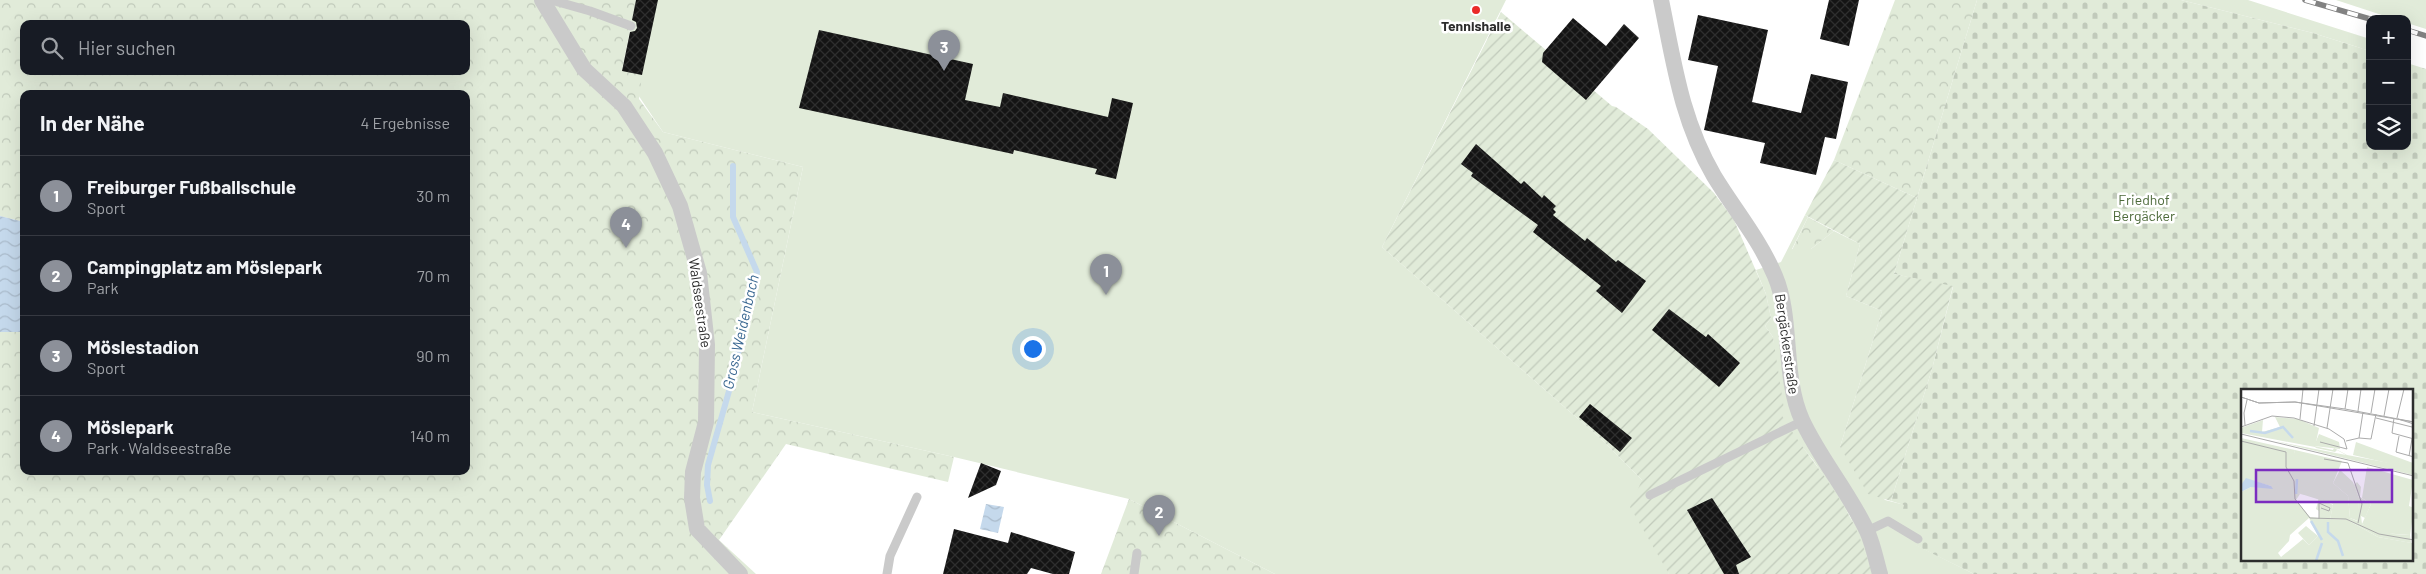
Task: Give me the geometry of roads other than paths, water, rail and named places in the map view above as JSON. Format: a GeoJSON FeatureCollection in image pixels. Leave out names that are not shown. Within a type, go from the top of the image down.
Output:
{"type":"FeatureCollection","features":[{"type":"Feature","properties":{"kind":"street","name":"Waldseestraße"},"geometry":{"type":"LineString","coordinates":[[542,0],[584,69],[624,106],[655,153],[680,206],[699,273],[707,345],[706,422],[693,472],[692,498],[697,529],[740,574]]}},
{"type":"Feature","properties":{"kind":"street","name":"Bergäckerstraße"},"geometry":{"type":"LineString","coordinates":[[1661,0],[1682,103],[1695,136],[1714,175],[1762,250],[1775,276],[1782,299],[1795,399],[1803,421],[1867,531],[1880,574]]}},
{"type":"Feature","properties":{"kind":"lane"},"geometry":{"type":"LineString","coordinates":[[551,0],[590,11],[631,26]]}},
{"type":"Feature","properties":{"kind":"lane"},"geometry":{"type":"LineString","coordinates":[[1650,495],[1803,421]]}},
{"type":"Feature","properties":{"kind":"lane"},"geometry":{"type":"LineString","coordinates":[[888,574],[890,556],[917,497]]}},
{"type":"Feature","properties":{"kind":"lane"},"geometry":{"type":"LineString","coordinates":[[1867,531],[1888,521],[1918,539]]}},
{"type":"Feature","properties":{"kind":"lane"},"geometry":{"type":"LineString","coordinates":[[1134,574],[1137,553]]}},
{"type":"Feature","properties":{"kind":"water"},"geometry":{"type":"Polygon","coordinates":[[[0,216],[20,221],[20,332],[0,332],[0,216]]]}},
{"type":"Feature","properties":{"kind":"water"},"geometry":{"type":"Polygon","coordinates":[[[986,504],[1004,507],[998,533],[980,529],[986,504]]]}},
{"type":"Feature","properties":{"kind":"waterway","name":"Gross Weidenbach"},"geometry":{"type":"LineString","coordinates":[[710,501],[707,485],[708,465],[731,384],[757,272],[733,217],[733,166]]}},
{"type":"Feature","properties":{"kind":"railway"},"geometry":{"type":"LineString","coordinates":[[2305,0],[2366,18]]}},
{"type":"Feature","properties":{"kind":"railway"},"geometry":{"type":"LineString","coordinates":[[2411,31],[2426,36]]}},
{"type":"Feature","properties":{"kind":"place","name":"Tennishalle"},"geometry":{"type":"Point","coordinates":[1476,10]}},
{"type":"Feature","properties":{"kind":"place","name":"Möslestadion"},"geometry":{"type":"Point","coordinates":[944,71]}},
{"type":"Feature","properties":{"kind":"place","name":"Möslepark"},"geometry":{"type":"Point","coordinates":[626,248]}},
{"type":"Feature","properties":{"kind":"place","name":"Freiburger Fußballschule"},"geometry":{"type":"Point","coordinates":[1106,295]}},
{"type":"Feature","properties":{"kind":"place","name":"Campingplatz am Möslepark"},"geometry":{"type":"Point","coordinates":[1159,536]}},
{"type":"Feature","properties":{"kind":"park label","name":"Friedhof Bergäcker"},"geometry":{"type":"Point","coordinates":[2144,208]}}]}
